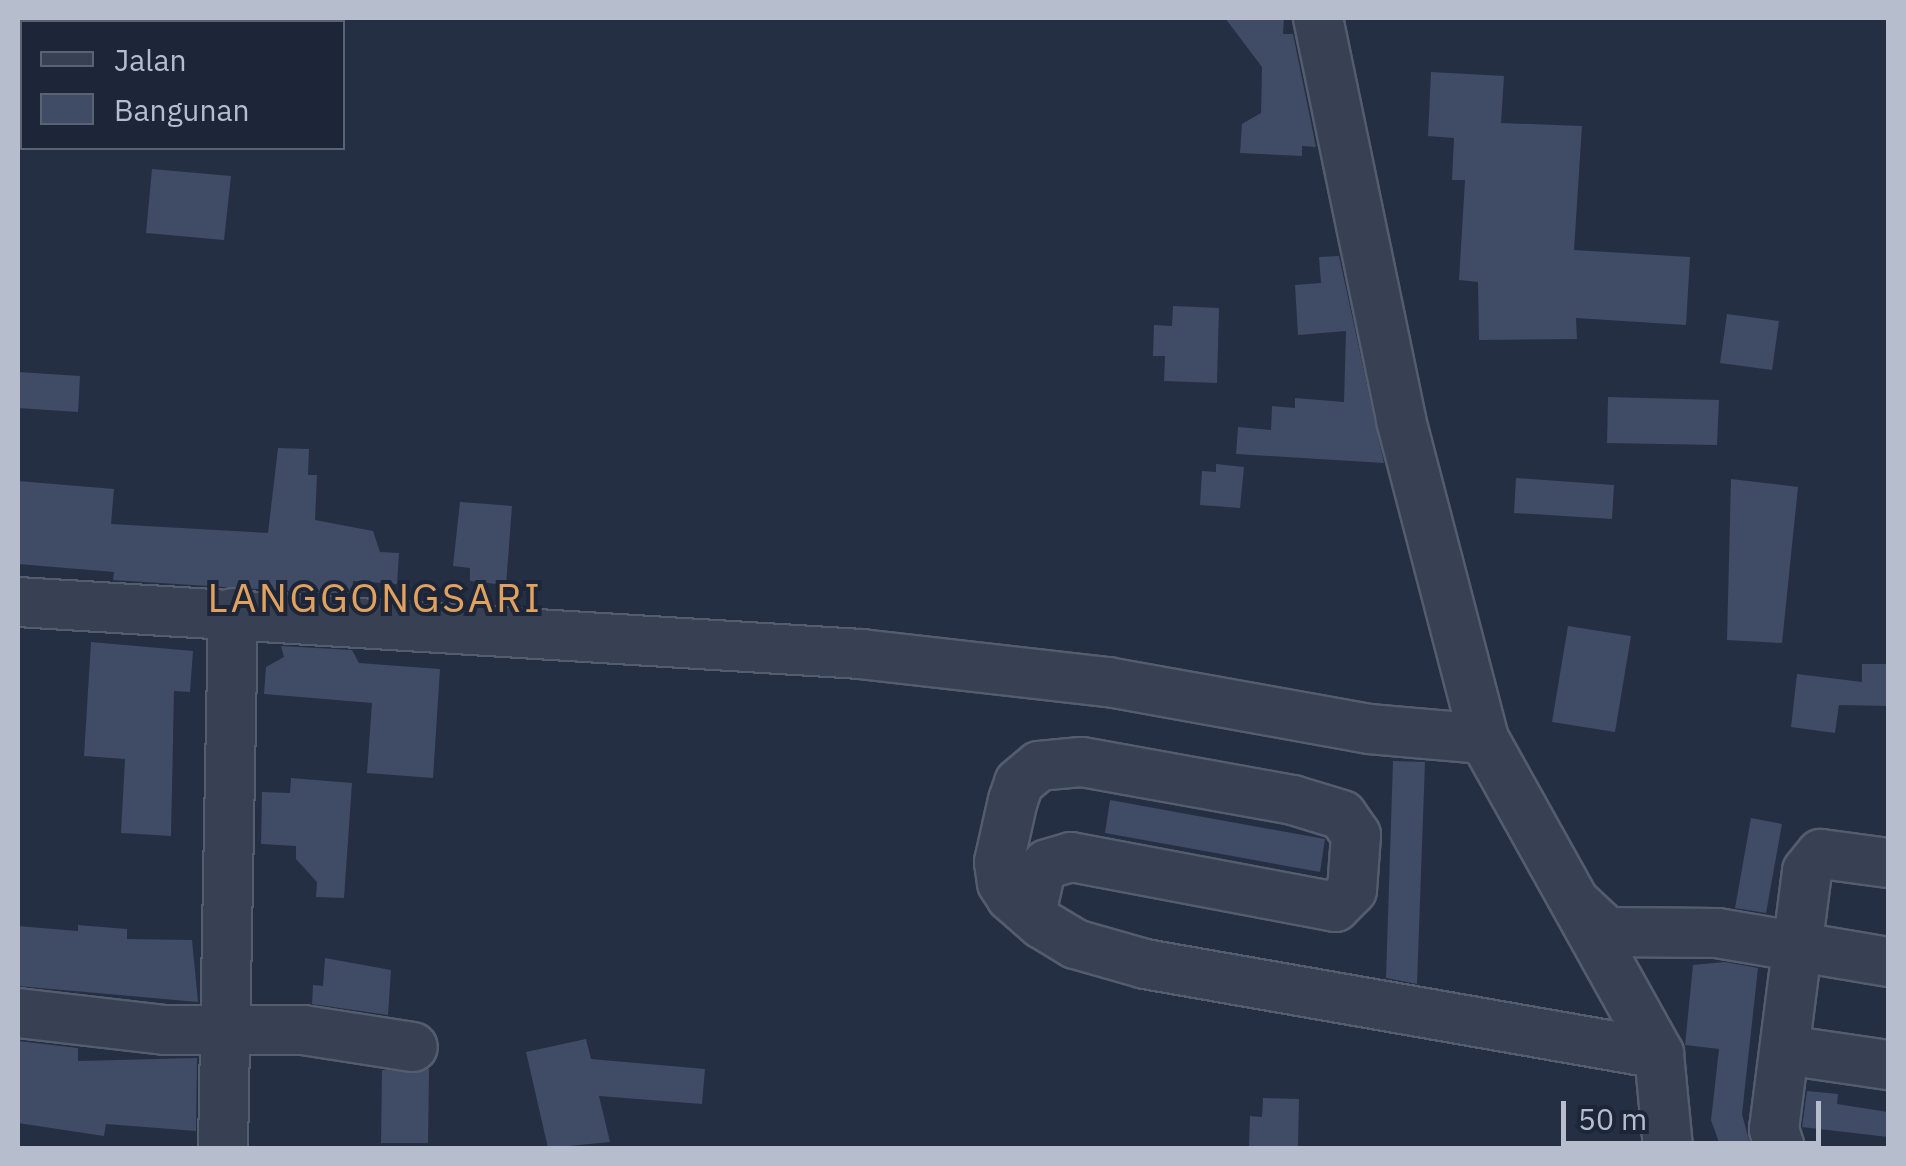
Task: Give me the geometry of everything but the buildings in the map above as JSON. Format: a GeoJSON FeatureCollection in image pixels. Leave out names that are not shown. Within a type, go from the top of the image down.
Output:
{"type":"FeatureCollection","features":[{"type":"Feature","properties":{"kind":"street"},"geometry":{"type":"LineString","coordinates":[[1318,18],[1401,420],[1484,739],[1659,1054],[1668,1148]]}},
{"type":"Feature","properties":{"kind":"street"},"geometry":{"type":"LineString","coordinates":[[18,602],[861,654],[1108,682],[1370,729],[1484,739]]}},
{"type":"Feature","properties":{"kind":"street"},"geometry":{"type":"LineString","coordinates":[[222,1148],[233,613]]}},
{"type":"Feature","properties":{"kind":"street"},"geometry":{"type":"LineString","coordinates":[[1031,914],[1040,874],[1048,864],[1072,857],[1335,907],[1352,890],[1356,834],[1342,815],[1293,800],[1054,762],[1019,783],[999,862],[1002,883],[1031,914],[1074,944],[1145,964],[1659,1054]]}},
{"type":"Feature","properties":{"kind":"street"},"geometry":{"type":"LineString","coordinates":[[1780,1148],[1774,1128],[1793,946],[1804,883],[1816,858],[1888,863]]}},
{"type":"Feature","properties":{"kind":"street"},"geometry":{"type":"LineString","coordinates":[[1573,901],[1607,932],[1717,934],[1888,962]]}},
{"type":"Feature","properties":{"kind":"street"},"geometry":{"type":"LineString","coordinates":[[18,1014],[225,1031],[273,1027],[413,1047]]}},
{"type":"Feature","properties":{"kind":"street"},"geometry":{"type":"LineString","coordinates":[[1785,1050],[1888,1066]]}},
{"type":"Feature","properties":{"kind":"district","name":"LANGGONGSARI"},"geometry":{"type":"Point","coordinates":[375,597]}}]}
